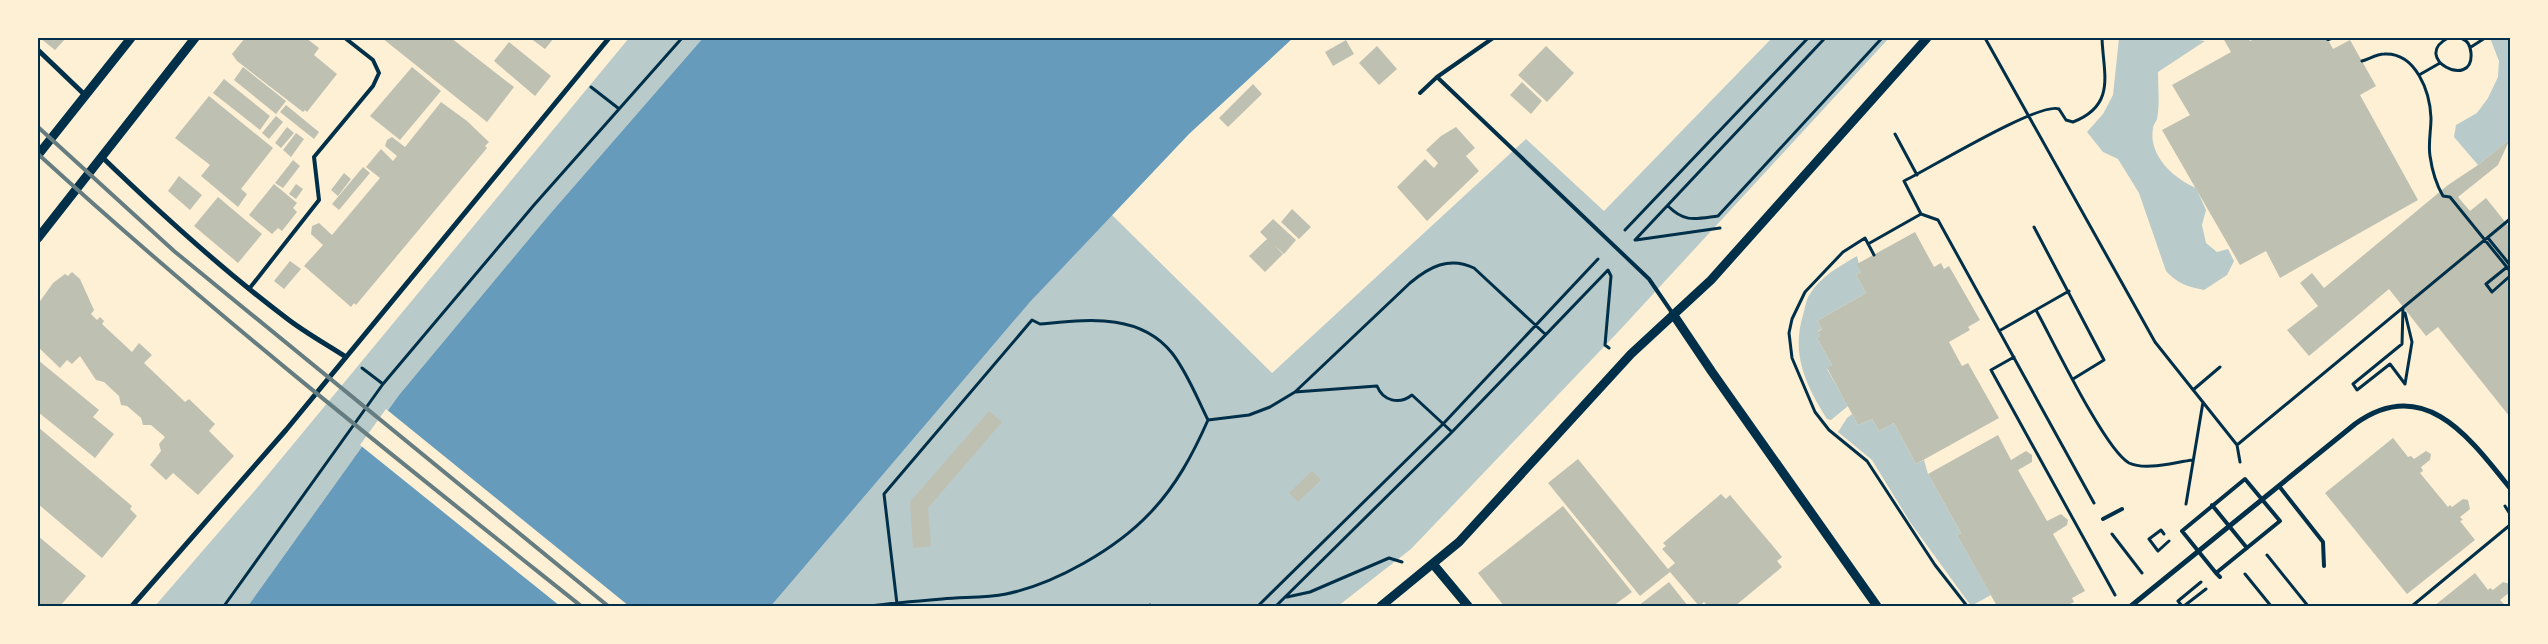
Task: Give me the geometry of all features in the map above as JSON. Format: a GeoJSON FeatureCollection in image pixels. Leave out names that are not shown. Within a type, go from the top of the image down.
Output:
{"type":"FeatureCollection","features":[{"type":"Feature","properties":{"kind":"street"},"geometry":{"type":"LineString","coordinates":[[38,155],[131,38]]}},
{"type":"Feature","properties":{"kind":"street"},"geometry":{"type":"LineString","coordinates":[[38,238],[196,38]]}},
{"type":"Feature","properties":{"kind":"street"},"geometry":{"type":"LineString","coordinates":[[132,606],[286,430],[609,38]]}},
{"type":"Feature","properties":{"kind":"street"},"geometry":{"type":"LineString","coordinates":[[1381,606],[1459,542],[1631,354],[1711,280],[1927,38]]}},
{"type":"Feature","properties":{"kind":"street"},"geometry":{"type":"LineString","coordinates":[[38,50],[85,95]]}},
{"type":"Feature","properties":{"kind":"street"},"geometry":{"type":"LineString","coordinates":[[102,157],[186,236],[249,289],[286,318],[346,357]]}},
{"type":"Feature","properties":{"kind":"street"},"geometry":{"type":"LineString","coordinates":[[1674,314],[1694,347],[1877,606]]}},
{"type":"Feature","properties":{"kind":"street"},"geometry":{"type":"LineString","coordinates":[[2131,606],[2367,415],[2394,406],[2430,410],[2450,421],[2477,446],[2510,488]]}},
{"type":"Feature","properties":{"kind":"street"},"geometry":{"type":"LineString","coordinates":[[1433,564],[1468,606]]}},
{"type":"Feature","properties":{"kind":"lane"},"geometry":{"type":"LineString","coordinates":[[249,289],[319,200],[314,157],[373,86],[379,73],[373,60],[345,38]]}},
{"type":"Feature","properties":{"kind":"lane"},"geometry":{"type":"LineString","coordinates":[[1420,93],[1437,77],[1493,38]]}},
{"type":"Feature","properties":{"kind":"lane"},"geometry":{"type":"LineString","coordinates":[[1437,77],[1649,279],[1674,314]]}},
{"type":"Feature","properties":{"kind":"lane"},"geometry":{"type":"LineString","coordinates":[[2216,573],[2280,521],[2245,479],[2182,531],[2216,573],[2220,577]]}},
{"type":"Feature","properties":{"kind":"lane"},"geometry":{"type":"LineString","coordinates":[[2279,486],[2323,542],[2324,566]]}},
{"type":"Feature","properties":{"kind":"lane"},"geometry":{"type":"LineString","coordinates":[[2212,506],[2247,548]]}},
{"type":"Feature","properties":{"kind":"lane"},"geometry":{"type":"LineString","coordinates":[[2103,519],[2122,509]]}},
{"type":"Feature","properties":{"kind":"path"},"geometry":{"type":"LineString","coordinates":[[224,606],[384,384],[618,108],[682,38]]}},
{"type":"Feature","properties":{"kind":"path"},"geometry":{"type":"LineString","coordinates":[[1625,230],[1808,38]]}},
{"type":"Feature","properties":{"kind":"path"},"geometry":{"type":"LineString","coordinates":[[1720,228],[1635,240],[1825,38]]}},
{"type":"Feature","properties":{"kind":"path"},"geometry":{"type":"LineString","coordinates":[[1668,206],[1678,216],[1694,220],[1718,216],[1882,38]]}},
{"type":"Feature","properties":{"kind":"path"},"geometry":{"type":"LineString","coordinates":[[1985,38],[2030,115],[2155,342],[2236,445],[2510,219]]}},
{"type":"Feature","properties":{"kind":"path"},"geometry":{"type":"LineString","coordinates":[[2102,38],[2107,76],[2103,94],[2094,109],[2073,122],[2066,120],[2059,109],[2054,107],[2030,115],[1904,181],[1921,214],[1938,220],[2103,519],[2142,574]]}},
{"type":"Feature","properties":{"kind":"path"},"geometry":{"type":"LineString","coordinates":[[2448,38],[2438,47],[2437,56],[2440,63],[2448,70],[2458,71],[2467,66],[2471,57],[2470,47],[2466,40],[2461,38]]}},
{"type":"Feature","properties":{"kind":"path"},"geometry":{"type":"LineString","coordinates":[[2470,47],[2484,38]]}},
{"type":"Feature","properties":{"kind":"path"},"geometry":{"type":"LineString","coordinates":[[2362,61],[2380,54],[2394,55],[2412,65],[2419,75],[2428,99],[2431,116],[2429,154],[2440,191],[2446,198],[2450,197],[2509,266]]}},
{"type":"Feature","properties":{"kind":"path"},"geometry":{"type":"LineString","coordinates":[[2419,75],[2440,63]]}},
{"type":"Feature","properties":{"kind":"path"},"geometry":{"type":"LineString","coordinates":[[589,85],[618,108]]}},
{"type":"Feature","properties":{"kind":"path"},"geometry":{"type":"LineString","coordinates":[[1895,134],[1917,175]]}},
{"type":"Feature","properties":{"kind":"path"},"geometry":{"type":"LineString","coordinates":[[1868,244],[1921,214]]}},
{"type":"Feature","properties":{"kind":"path"},"geometry":{"type":"LineString","coordinates":[[2034,227],[2104,360],[2073,379]]}},
{"type":"Feature","properties":{"kind":"path"},"geometry":{"type":"LineString","coordinates":[[1874,255],[1865,238],[1843,252],[1805,292],[1798,304],[1789,333],[1792,358],[1815,412],[1829,430],[1867,461],[1935,566],[1967,606]]}},
{"type":"Feature","properties":{"kind":"path"},"geometry":{"type":"LineString","coordinates":[[2488,238],[2509,266],[2510,271]]}},
{"type":"Feature","properties":{"kind":"path"},"geometry":{"type":"LineString","coordinates":[[1258,606],[1443,424],[1598,259]]}},
{"type":"Feature","properties":{"kind":"path"},"geometry":{"type":"LineString","coordinates":[[1208,420],[1249,414],[1270,407],[1295,392],[1410,283],[1431,268],[1442,264],[1465,264],[1474,268],[1545,334]]}},
{"type":"Feature","properties":{"kind":"path"},"geometry":{"type":"LineString","coordinates":[[2509,266],[2486,284],[2492,292],[2510,276]]}},
{"type":"Feature","properties":{"kind":"path"},"geometry":{"type":"LineString","coordinates":[[1276,606],[1452,432],[1608,270],[1611,276],[1605,345]]}},
{"type":"Feature","properties":{"kind":"path"},"geometry":{"type":"LineString","coordinates":[[1998,331],[2069,292]]}},
{"type":"Feature","properties":{"kind":"path"},"geometry":{"type":"LineString","coordinates":[[2403,308],[2412,342],[2405,384],[2390,364],[2358,390],[2353,384],[2402,344],[2403,308]]}},
{"type":"Feature","properties":{"kind":"path"},"geometry":{"type":"LineString","coordinates":[[2036,310],[2114,449],[2130,463],[2139,466],[2193,460]]}},
{"type":"Feature","properties":{"kind":"path"},"geometry":{"type":"LineString","coordinates":[[897,604],[884,494],[1032,320],[1040,324],[1119,322],[1148,332],[1172,352],[1208,420]]}},
{"type":"Feature","properties":{"kind":"path"},"geometry":{"type":"LineString","coordinates":[[2014,358],[1991,370],[2115,595]]}},
{"type":"Feature","properties":{"kind":"path"},"geometry":{"type":"LineString","coordinates":[[358,364],[384,384]]}},
{"type":"Feature","properties":{"kind":"path"},"geometry":{"type":"LineString","coordinates":[[2193,390],[2220,367]]}},
{"type":"Feature","properties":{"kind":"path"},"geometry":{"type":"LineString","coordinates":[[1295,392],[1377,386],[1383,396],[1392,401],[1403,400],[1412,395],[1452,432]]}},
{"type":"Feature","properties":{"kind":"path"},"geometry":{"type":"LineString","coordinates":[[2182,531],[2203,402]]}},
{"type":"Feature","properties":{"kind":"path"},"geometry":{"type":"LineString","coordinates":[[870,606],[944,599],[972,599],[1008,594],[1075,568],[1123,536],[1150,513],[1186,465],[1208,420]]}},
{"type":"Feature","properties":{"kind":"path"},"geometry":{"type":"LineString","coordinates":[[2499,500],[2510,514]]}},
{"type":"Feature","properties":{"kind":"path"},"geometry":{"type":"LineString","coordinates":[[2412,606],[2510,525]]}},
{"type":"Feature","properties":{"kind":"path"},"geometry":{"type":"LineString","coordinates":[[2158,550],[2149,539],[2161,530]]}},
{"type":"Feature","properties":{"kind":"path"},"geometry":{"type":"LineString","coordinates":[[2255,541],[2308,606]]}},
{"type":"Feature","properties":{"kind":"path"},"geometry":{"type":"LineString","coordinates":[[1286,598],[1310,592],[1389,558],[1403,562]]}},
{"type":"Feature","properties":{"kind":"path"},"geometry":{"type":"LineString","coordinates":[[2247,576],[2271,606]]}},
{"type":"Feature","properties":{"kind":"path"},"geometry":{"type":"LineString","coordinates":[[2203,580],[2178,600],[2183,606],[2220,577]]}},
{"type":"Feature","properties":{"kind":"shaded area"},"geometry":{"type":"Polygon","coordinates":[[[629,38],[703,38],[549,215],[399,395],[248,606],[155,606],[257,488],[629,38]]]}},
{"type":"Feature","properties":{"kind":"shaded area"},"geometry":{"type":"Polygon","coordinates":[[[1772,38],[1889,38],[1619,331],[1411,549],[1338,606],[771,606],[1030,302],[1111,214],[1272,373],[1526,139],[1604,211],[1772,38]]]}},
{"type":"Feature","properties":{"kind":"shaded area"},"geometry":{"type":"Polygon","coordinates":[[[2119,38],[2184,38],[2205,41],[2158,72],[2157,119],[2153,128],[2155,148],[2164,165],[2179,179],[2196,188],[2206,210],[2202,225],[2206,243],[2217,252],[2228,249],[2234,261],[2227,275],[2204,290],[2184,284],[2166,271],[2139,193],[2118,159],[2103,152],[2087,132],[2103,114],[2113,95],[2119,38]]]}},
{"type":"Feature","properties":{"kind":"shaded area"},"geometry":{"type":"Polygon","coordinates":[[[2490,38],[2510,38],[2510,139],[2478,165],[2454,137],[2456,125],[2477,113],[2488,98],[2498,77],[2499,61],[2490,38]]]}},
{"type":"Feature","properties":{"kind":"shaded area"},"geometry":{"type":"Polygon","coordinates":[[[1857,256],[1861,272],[1856,275],[1866,293],[1817,321],[1822,329],[1818,331],[1820,336],[1817,338],[1832,365],[1827,369],[1848,406],[1831,420],[1827,419],[1807,382],[1800,357],[1800,330],[1808,299],[1814,288],[1831,272],[1857,256]]]}},
{"type":"Feature","properties":{"kind":"shaded area"},"geometry":{"type":"Polygon","coordinates":[[[1852,414],[1858,425],[1872,419],[1879,431],[1894,423],[1916,464],[1924,460],[1928,474],[1961,533],[1957,535],[1991,595],[1971,606],[1910,522],[1872,460],[1838,432],[1852,414]]]}},
{"type":"Feature","properties":{"kind":"water"},"geometry":{"type":"Polygon","coordinates":[[[703,38],[1293,38],[1189,134],[1030,302],[771,606],[248,606],[399,395],[549,215],[703,38]]]}},
{"type":"Feature","properties":{"kind":"pier"},"geometry":{"type":"Polygon","coordinates":[[[386,409],[629,606],[560,606],[360,445],[386,409]]]}},
{"type":"Feature","properties":{"kind":"building"},"geometry":{"type":"Polygon","coordinates":[[[40,38],[66,38],[55,50],[40,38]]]}},
{"type":"Feature","properties":{"kind":"building"},"geometry":{"type":"Polygon","coordinates":[[[245,38],[306,38],[319,48],[314,55],[337,74],[307,112],[305,110],[303,112],[237,61],[232,54],[245,38]]]}},
{"type":"Feature","properties":{"kind":"building"},"geometry":{"type":"Polygon","coordinates":[[[382,38],[451,38],[514,87],[487,122],[382,38]]]}},
{"type":"Feature","properties":{"kind":"building"},"geometry":{"type":"Polygon","coordinates":[[[530,38],[554,38],[545,49],[530,38]]]}},
{"type":"Feature","properties":{"kind":"building"},"geometry":{"type":"Polygon","coordinates":[[[2223,38],[2248,38],[2250,41],[2257,38],[2327,38],[2333,49],[2350,40],[2376,86],[2360,95],[2418,200],[2280,278],[2266,251],[2240,265],[2162,130],[2190,115],[2172,85],[2231,52],[2223,38]]]}},
{"type":"Feature","properties":{"kind":"building"},"geometry":{"type":"Polygon","coordinates":[[[1346,40],[1354,54],[1333,66],[1325,52],[1346,40]]]}},
{"type":"Feature","properties":{"kind":"building"},"geometry":{"type":"Polygon","coordinates":[[[509,42],[551,76],[535,96],[494,61],[509,42]]]}},
{"type":"Feature","properties":{"kind":"building"},"geometry":{"type":"Polygon","coordinates":[[[1377,46],[1397,69],[1379,85],[1359,63],[1377,46]]]}},
{"type":"Feature","properties":{"kind":"building"},"geometry":{"type":"Polygon","coordinates":[[[1546,46],[1574,73],[1547,102],[1518,75],[1546,46]]]}},
{"type":"Feature","properties":{"kind":"building"},"geometry":{"type":"Polygon","coordinates":[[[243,67],[286,101],[276,114],[234,80],[243,67]]]}},
{"type":"Feature","properties":{"kind":"building"},"geometry":{"type":"Polygon","coordinates":[[[412,67],[441,91],[400,140],[370,116],[412,67]]]}},
{"type":"Feature","properties":{"kind":"building"},"geometry":{"type":"Polygon","coordinates":[[[224,79],[270,116],[260,130],[213,93],[224,79]]]}},
{"type":"Feature","properties":{"kind":"building"},"geometry":{"type":"Polygon","coordinates":[[[1522,82],[1542,101],[1531,114],[1510,95],[1522,82]]]}},
{"type":"Feature","properties":{"kind":"building"},"geometry":{"type":"Polygon","coordinates":[[[1253,84],[1262,94],[1228,127],[1219,118],[1253,84]]]}},
{"type":"Feature","properties":{"kind":"building"},"geometry":{"type":"Polygon","coordinates":[[[209,96],[273,148],[241,189],[247,194],[238,207],[201,176],[210,165],[175,138],[209,96]]]}},
{"type":"Feature","properties":{"kind":"building"},"geometry":{"type":"Polygon","coordinates":[[[441,102],[467,121],[489,142],[485,146],[487,148],[356,305],[354,303],[351,307],[304,266],[323,245],[311,234],[312,226],[319,223],[332,235],[380,178],[366,167],[381,149],[393,161],[397,156],[385,146],[387,140],[392,137],[405,147],[441,102]]]}},
{"type":"Feature","properties":{"kind":"building"},"geometry":{"type":"Polygon","coordinates":[[[286,105],[319,132],[314,139],[280,112],[286,105]]]}},
{"type":"Feature","properties":{"kind":"building"},"geometry":{"type":"Polygon","coordinates":[[[276,116],[283,122],[269,139],[262,133],[276,116]]]}},
{"type":"Feature","properties":{"kind":"building"},"geometry":{"type":"Polygon","coordinates":[[[287,127],[294,133],[281,148],[275,143],[287,127]]]}},
{"type":"Feature","properties":{"kind":"building"},"geometry":{"type":"Polygon","coordinates":[[[1456,127],[1475,148],[1466,156],[1479,171],[1427,221],[1397,187],[1425,159],[1434,168],[1438,163],[1426,150],[1441,136],[1456,127]]]}},
{"type":"Feature","properties":{"kind":"building"},"geometry":{"type":"Polygon","coordinates":[[[296,133],[304,139],[291,157],[283,150],[296,133]]]}},
{"type":"Feature","properties":{"kind":"building"},"geometry":{"type":"Polygon","coordinates":[[[2510,139],[2498,165],[2458,197],[2470,211],[2486,198],[2510,228],[2510,417],[2438,327],[2426,336],[2389,289],[2309,356],[2287,330],[2318,306],[2300,283],[2312,273],[2324,288],[2448,185],[2478,165],[2510,139]]]}},
{"type":"Feature","properties":{"kind":"building"},"geometry":{"type":"Polygon","coordinates":[[[293,160],[300,166],[283,188],[275,183],[293,160]]]}},
{"type":"Feature","properties":{"kind":"building"},"geometry":{"type":"Polygon","coordinates":[[[363,167],[370,173],[339,210],[332,204],[363,167]]]}},
{"type":"Feature","properties":{"kind":"building"},"geometry":{"type":"Polygon","coordinates":[[[344,173],[351,179],[338,196],[331,190],[344,173]]]}},
{"type":"Feature","properties":{"kind":"building"},"geometry":{"type":"Polygon","coordinates":[[[179,176],[202,195],[190,210],[168,191],[179,176]]]}},
{"type":"Feature","properties":{"kind":"building"},"geometry":{"type":"Polygon","coordinates":[[[274,184],[297,203],[293,208],[297,212],[282,231],[278,228],[272,234],[249,215],[274,184]]]}},
{"type":"Feature","properties":{"kind":"building"},"geometry":{"type":"Polygon","coordinates":[[[296,184],[303,189],[296,199],[289,194],[296,184]]]}},
{"type":"Feature","properties":{"kind":"building"},"geometry":{"type":"Polygon","coordinates":[[[218,197],[262,234],[238,263],[194,226],[218,197]]]}},
{"type":"Feature","properties":{"kind":"building"},"geometry":{"type":"Polygon","coordinates":[[[1292,209],[1311,227],[1299,239],[1281,222],[1292,209]]]}},
{"type":"Feature","properties":{"kind":"building"},"geometry":{"type":"Polygon","coordinates":[[[1273,219],[1296,240],[1284,254],[1274,245],[1283,254],[1265,272],[1249,256],[1267,239],[1260,232],[1273,219]]]}},
{"type":"Feature","properties":{"kind":"building"},"geometry":{"type":"Polygon","coordinates":[[[1915,232],[1934,267],[1941,263],[1944,269],[1949,266],[1980,320],[1968,327],[1970,330],[1949,342],[1962,366],[1968,363],[1999,418],[1916,464],[1894,423],[1879,431],[1872,419],[1858,425],[1827,368],[1832,365],[1817,338],[1820,336],[1818,332],[1822,329],[1817,321],[1866,293],[1856,275],[1861,272],[1857,264],[1915,232]]]}},
{"type":"Feature","properties":{"kind":"building"},"geometry":{"type":"Polygon","coordinates":[[[290,261],[301,269],[284,289],[274,281],[290,261]]]}},
{"type":"Feature","properties":{"kind":"building"},"geometry":{"type":"Polygon","coordinates":[[[72,272],[80,279],[94,310],[91,314],[97,320],[100,317],[104,321],[102,324],[132,352],[139,343],[152,355],[144,363],[185,402],[189,399],[215,424],[209,431],[234,456],[198,495],[173,473],[166,480],[150,465],[161,451],[159,444],[165,437],[151,425],[143,425],[141,418],[127,406],[121,405],[119,396],[104,382],[96,380],[80,356],[72,364],[67,360],[60,368],[38,347],[38,304],[53,283],[65,274],[68,276],[72,272]]]}},
{"type":"Feature","properties":{"kind":"building"},"geometry":{"type":"Polygon","coordinates":[[[38,360],[99,410],[93,417],[114,434],[95,458],[38,412],[38,360]]]}},
{"type":"Feature","properties":{"kind":"building"},"geometry":{"type":"Polygon","coordinates":[[[989,411],[1002,422],[928,508],[931,546],[913,548],[910,502],[989,411]]]}},
{"type":"Feature","properties":{"kind":"building"},"geometry":{"type":"Polygon","coordinates":[[[38,427],[132,506],[130,509],[137,516],[102,558],[38,504],[38,427]]]}},
{"type":"Feature","properties":{"kind":"building"},"geometry":{"type":"Polygon","coordinates":[[[1998,435],[2011,460],[2026,451],[2032,455],[2032,462],[2018,470],[2047,521],[2061,514],[2068,520],[2067,525],[2053,534],[2085,591],[2072,598],[2074,602],[2066,606],[1997,606],[1957,535],[1961,533],[1928,474],[1998,435]]]}},
{"type":"Feature","properties":{"kind":"building"},"geometry":{"type":"Polygon","coordinates":[[[2393,438],[2408,457],[2411,456],[2414,459],[2426,451],[2431,454],[2430,460],[2421,467],[2423,471],[2420,473],[2448,507],[2450,505],[2452,507],[2463,499],[2468,500],[2470,509],[2460,517],[2463,520],[2460,521],[2475,540],[2407,594],[2325,493],[2393,438]]]}},
{"type":"Feature","properties":{"kind":"building"},"geometry":{"type":"Polygon","coordinates":[[[1578,459],[1668,569],[1675,563],[1662,549],[1666,546],[1663,543],[1721,494],[1726,499],[1730,495],[1782,557],[1777,561],[1782,567],[1735,606],[1708,606],[1704,602],[1699,606],[1670,572],[1640,596],[1548,483],[1578,459]]]}},
{"type":"Feature","properties":{"kind":"building"},"geometry":{"type":"Polygon","coordinates":[[[1312,471],[1321,480],[1298,502],[1289,493],[1312,471]]]}},
{"type":"Feature","properties":{"kind":"building"},"geometry":{"type":"Polygon","coordinates":[[[1563,506],[1632,592],[1613,606],[1504,606],[1478,573],[1563,506]]]}},
{"type":"Feature","properties":{"kind":"building"},"geometry":{"type":"Polygon","coordinates":[[[38,536],[86,576],[60,606],[38,606],[38,536]]]}},
{"type":"Feature","properties":{"kind":"building"},"geometry":{"type":"Polygon","coordinates":[[[2475,573],[2488,590],[2490,588],[2493,590],[2503,582],[2510,584],[2510,592],[2500,600],[2504,604],[2503,606],[2434,606],[2475,573]]]}},
{"type":"Feature","properties":{"kind":"building"},"geometry":{"type":"Polygon","coordinates":[[[1669,582],[1688,606],[1638,606],[1669,582]]]}},
{"type":"Feature","properties":{"kind":"railway"},"geometry":{"type":"LineString","coordinates":[[38,127],[174,251],[608,606]]}},
{"type":"Feature","properties":{"kind":"railway"},"geometry":{"type":"LineString","coordinates":[[38,154],[170,271],[238,328],[581,606]]}}]}
